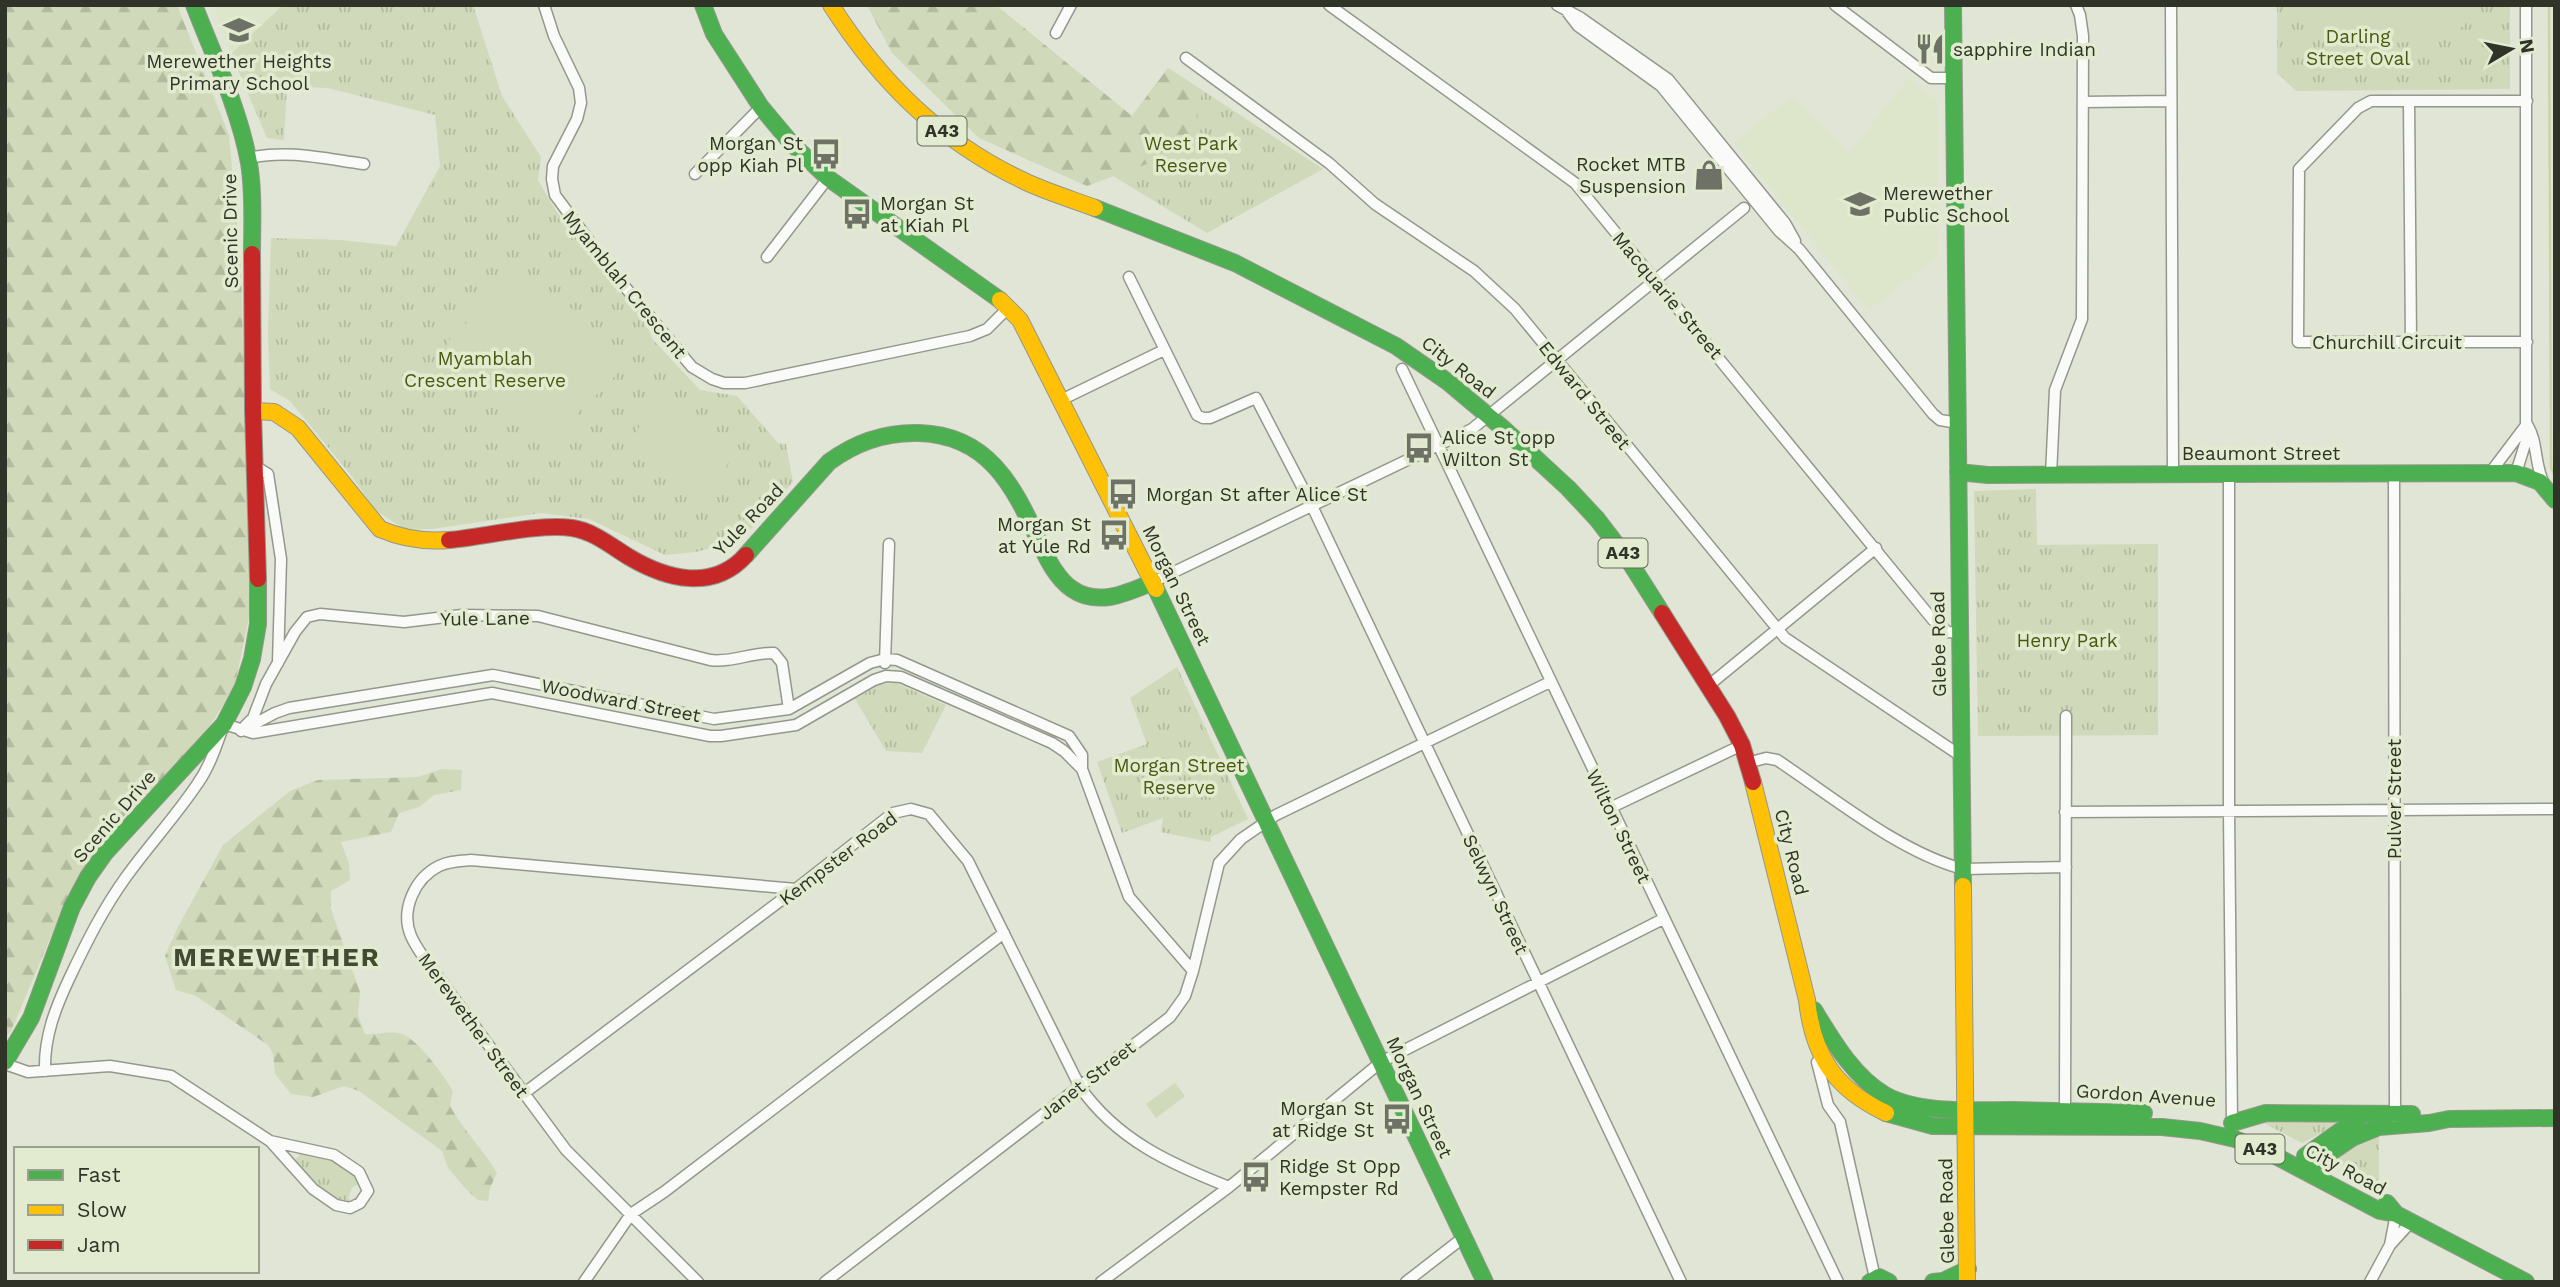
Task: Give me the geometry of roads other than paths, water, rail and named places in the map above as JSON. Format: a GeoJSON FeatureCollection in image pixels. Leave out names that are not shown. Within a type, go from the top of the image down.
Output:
{"type":"FeatureCollection","features":[{"type":"Feature","properties":{"kind":"main road","name":"Scenic Drive"},"geometry":{"type":"LineString","coordinates":[[5,1063],[31,1018],[72,907],[88,877],[105,853],[224,724],[243,687],[252,659],[258,624],[252,187],[249,158],[237,115],[194,5]]}},
{"type":"Feature","properties":{"kind":"main road","name":"Morgan Street"},"geometry":{"type":"LineString","coordinates":[[702,5],[714,34],[761,107],[792,145],[828,178],[1009,307],[1020,320],[1153,582],[1485,1282]]}},
{"type":"Feature","properties":{"kind":"main road","name":"City Road"},"geometry":{"type":"LineString","coordinates":[[831,5],[855,43],[880,74],[923,116],[962,146],[1024,181],[1198,247],[1268,278],[1415,358],[1489,417],[1568,488],[1597,519],[1629,561],[1742,745],[1807,1000],[1807,1021],[1827,1066],[1838,1080],[1865,1104],[1914,1124],[1966,1128],[2181,1128],[2235,1139],[2309,1163]]}},
{"type":"Feature","properties":{"kind":"main road","name":"Glebe Road"},"geometry":{"type":"LineString","coordinates":[[1953,5],[1968,1275]]}},
{"type":"Feature","properties":{"kind":"main road","name":"Yule Road"},"geometry":{"type":"LineString","coordinates":[[253,411],[277,412],[296,426],[380,529],[410,540],[472,538],[566,527],[595,535],[646,568],[680,580],[704,579],[724,574],[738,564],[829,462],[845,449],[862,442],[899,434],[941,435],[975,448],[992,461],[1015,492],[1041,550],[1060,579],[1070,587],[1088,596],[1106,599],[1125,595],[1153,582]]}},
{"type":"Feature","properties":{"kind":"main road","name":"Beaumont Street"},"geometry":{"type":"LineString","coordinates":[[1958,472],[1988,475],[2516,473],[2535,479],[2550,494]]}},
{"type":"Feature","properties":{"kind":"main road","name":"City Road"},"geometry":{"type":"LineString","coordinates":[[1807,1000],[1836,1047],[1873,1087],[1898,1101],[1918,1107],[1966,1109]]}},
{"type":"Feature","properties":{"kind":"main road","name":"Gordon Avenue"},"geometry":{"type":"LineString","coordinates":[[1966,1109],[2173,1114],[2232,1123],[2254,1115],[2266,1114],[2364,1114],[2435,1124],[2449,1119],[2555,1118]]}},
{"type":"Feature","properties":{"kind":"main road"},"geometry":{"type":"LineString","coordinates":[[2309,1163],[2364,1114]]}},
{"type":"Feature","properties":{"kind":"main road","name":"Gordon Avenue"},"geometry":{"type":"LineString","coordinates":[[2309,1163],[2353,1137],[2395,1119]]}},
{"type":"Feature","properties":{"kind":"main road","name":"A43"},"geometry":{"type":"LineString","coordinates":[[2232,1123],[2385,1201],[2404,1218],[2526,1282]]}},
{"type":"Feature","properties":{"kind":"main road"},"geometry":{"type":"LineString","coordinates":[[1938,1281],[1968,1275]]}},
{"type":"Feature","properties":{"kind":"street","name":"Myamblah Crescent"},"geometry":{"type":"LineString","coordinates":[[544,5],[554,36],[579,88],[581,103],[577,119],[552,166],[555,195],[610,269],[692,367],[724,383],[745,383],[970,336],[987,329],[1009,307]]}},
{"type":"Feature","properties":{"kind":"street"},"geometry":{"type":"LineString","coordinates":[[1056,33],[1071,5]]}},
{"type":"Feature","properties":{"kind":"street","name":"Macquarie Street"},"geometry":{"type":"LineString","coordinates":[[1329,5],[1575,183],[1941,627],[1948,632],[1959,633]]}},
{"type":"Feature","properties":{"kind":"street"},"geometry":{"type":"LineString","coordinates":[[1557,5],[1568,9],[1578,26],[1661,86],[1779,231],[1799,249],[1933,414],[1940,420],[1958,423]]}},
{"type":"Feature","properties":{"kind":"street"},"geometry":{"type":"LineString","coordinates":[[1835,5],[1931,78],[1954,78]]}},
{"type":"Feature","properties":{"kind":"street"},"geometry":{"type":"LineString","coordinates":[[2051,475],[2055,390],[2082,318],[2083,36],[2076,5]]}},
{"type":"Feature","properties":{"kind":"street"},"geometry":{"type":"LineString","coordinates":[[2171,5],[2173,474]]}},
{"type":"Feature","properties":{"kind":"street"},"geometry":{"type":"LineString","coordinates":[[2516,473],[2526,441],[2527,424],[2526,5]]}},
{"type":"Feature","properties":{"kind":"street","name":"Edward Street"},"geometry":{"type":"LineString","coordinates":[[1186,58],[1329,163],[1375,204],[1474,271],[1515,309],[1785,638],[1961,755]]}},
{"type":"Feature","properties":{"kind":"street"},"geometry":{"type":"LineString","coordinates":[[2409,100],[2411,342]]}},
{"type":"Feature","properties":{"kind":"street"},"geometry":{"type":"LineString","coordinates":[[2083,102],[2171,101]]}},
{"type":"Feature","properties":{"kind":"street","name":"Churchill Circuit"},"geometry":{"type":"LineString","coordinates":[[2527,101],[2371,101],[2358,108],[2300,169],[2298,342],[2527,342]]}},
{"type":"Feature","properties":{"kind":"street"},"geometry":{"type":"LineString","coordinates":[[695,174],[761,107]]}},
{"type":"Feature","properties":{"kind":"street"},"geometry":{"type":"LineString","coordinates":[[249,158],[267,153],[364,164]]}},
{"type":"Feature","properties":{"kind":"street"},"geometry":{"type":"LineString","coordinates":[[767,257],[828,178]]}},
{"type":"Feature","properties":{"kind":"street"},"geometry":{"type":"LineString","coordinates":[[1153,582],[1472,429],[1744,208]]}},
{"type":"Feature","properties":{"kind":"street"},"geometry":{"type":"LineString","coordinates":[[1061,400],[1164,350],[1129,277]]}},
{"type":"Feature","properties":{"kind":"street","name":"Selwyn Street"},"geometry":{"type":"LineString","coordinates":[[1164,350],[1197,415],[1210,418],[1256,398],[1312,506],[1681,1282]]}},
{"type":"Feature","properties":{"kind":"street","name":"Wilton Street"},"geometry":{"type":"LineString","coordinates":[[1402,369],[1838,1282]]}},
{"type":"Feature","properties":{"kind":"street"},"geometry":{"type":"LineString","coordinates":[[2490,473],[2527,424]]}},
{"type":"Feature","properties":{"kind":"street"},"geometry":{"type":"LineString","coordinates":[[2527,424],[2533,435],[2536,464],[2550,494]]}},
{"type":"Feature","properties":{"kind":"street"},"geometry":{"type":"LineString","coordinates":[[254,466],[268,474],[279,532],[281,559],[278,663]]}},
{"type":"Feature","properties":{"kind":"street","name":"Pulver Street"},"geometry":{"type":"LineString","coordinates":[[2393,473],[2395,1119]]}},
{"type":"Feature","properties":{"kind":"street"},"geometry":{"type":"LineString","coordinates":[[2229,474],[2228,811],[2232,1123]]}},
{"type":"Feature","properties":{"kind":"street"},"geometry":{"type":"LineString","coordinates":[[889,544],[886,676],[901,677],[1052,743],[1082,769]]}},
{"type":"Feature","properties":{"kind":"street"},"geometry":{"type":"LineString","coordinates":[[1708,686],[1876,548]]}},
{"type":"Feature","properties":{"kind":"street","name":"Yule Lane"},"geometry":{"type":"LineString","coordinates":[[241,731],[253,718],[266,684],[307,617],[320,614],[404,622],[462,615],[538,616],[721,662],[774,653],[782,663],[789,709]]}},
{"type":"Feature","properties":{"kind":"street"},"geometry":{"type":"LineString","coordinates":[[885,659],[897,660],[1069,736],[1082,755],[1082,769],[1129,898],[1193,971]]}},
{"type":"Feature","properties":{"kind":"street","name":"Woodward Street"},"geometry":{"type":"LineString","coordinates":[[241,731],[289,708],[493,675],[714,719],[789,709],[870,663],[885,659]]}},
{"type":"Feature","properties":{"kind":"street","name":"Woodward Street"},"geometry":{"type":"LineString","coordinates":[[224,724],[253,733],[492,693],[721,736],[796,725],[874,680],[886,676]]}},
{"type":"Feature","properties":{"kind":"street","name":"Janet Street"},"geometry":{"type":"LineString","coordinates":[[825,1282],[1170,1017],[1185,996],[1193,971],[1219,863],[1241,839],[1266,821],[1550,682]]}},
{"type":"Feature","properties":{"kind":"street"},"geometry":{"type":"LineString","coordinates":[[2065,1111],[2066,716]]}},
{"type":"Feature","properties":{"kind":"street","name":"Scenic Drive"},"geometry":{"type":"LineString","coordinates":[[45,1071],[44,1055],[49,1027],[98,919],[199,782],[224,724]]}},
{"type":"Feature","properties":{"kind":"street"},"geometry":{"type":"LineString","coordinates":[[1611,808],[1742,745]]}},
{"type":"Feature","properties":{"kind":"street"},"geometry":{"type":"LineString","coordinates":[[1747,764],[1766,758],[1777,760],[1907,847],[1932,859],[1964,869],[2066,867]]}},
{"type":"Feature","properties":{"kind":"street","name":"Kempster Road"},"geometry":{"type":"LineString","coordinates":[[523,1094],[796,890],[893,813],[911,809],[929,814],[968,861],[1080,1087],[1092,1104],[1138,1144],[1177,1166],[1229,1186]]}},
{"type":"Feature","properties":{"kind":"street"},"geometry":{"type":"LineString","coordinates":[[2065,812],[2555,809]]}},
{"type":"Feature","properties":{"kind":"street","name":"Merewether Street"},"geometry":{"type":"LineString","coordinates":[[698,1282],[566,1150],[422,955],[410,935],[408,906],[414,890],[426,874],[452,861],[471,860],[796,890]]}},
{"type":"Feature","properties":{"kind":"street"},"geometry":{"type":"LineString","coordinates":[[1101,1282],[1229,1186],[1381,1062],[1663,919]]}},
{"type":"Feature","properties":{"kind":"street"},"geometry":{"type":"LineString","coordinates":[[584,1282],[631,1214],[664,1192],[1004,933]]}},
{"type":"Feature","properties":{"kind":"street"},"geometry":{"type":"LineString","coordinates":[[1807,1021],[1828,1105],[1840,1122],[1878,1280]]}},
{"type":"Feature","properties":{"kind":"street"},"geometry":{"type":"LineString","coordinates":[[5,1063],[28,1072],[110,1066],[171,1076],[270,1141],[313,1189],[336,1205],[350,1208],[360,1203],[368,1191],[359,1172],[334,1155],[270,1141]]}},
{"type":"Feature","properties":{"kind":"street"},"geometry":{"type":"LineString","coordinates":[[2390,1245],[2404,1218]]}},
{"type":"Feature","properties":{"kind":"street"},"geometry":{"type":"LineString","coordinates":[[2370,1282],[2404,1218]]}},
{"type":"Feature","properties":{"kind":"street"},"geometry":{"type":"LineString","coordinates":[[1406,1282],[1464,1237]]}},
{"type":"Feature","properties":{"kind":"waterway"},"geometry":{"type":"LineString","coordinates":[[2549,5],[2551,467],[2555,476]]}},
{"type":"Feature","properties":{"kind":"place","name":"Merewether Heights Primary School"},"geometry":{"type":"Point","coordinates":[239,30]}},
{"type":"Feature","properties":{"kind":"place","name":"sapphire Indian"},"geometry":{"type":"Point","coordinates":[1930,49]}},
{"type":"Feature","properties":{"kind":"place","name":"Morgan St opp Kiah Pl"},"geometry":{"type":"Point","coordinates":[826,154]}},
{"type":"Feature","properties":{"kind":"place","name":"Rocket MTB Suspension"},"geometry":{"type":"Point","coordinates":[1709,175]}},
{"type":"Feature","properties":{"kind":"place","name":"Merewether Public School"},"geometry":{"type":"Point","coordinates":[1860,204]}},
{"type":"Feature","properties":{"kind":"place","name":"Morgan St at Kiah Pl"},"geometry":{"type":"Point","coordinates":[857,214]}},
{"type":"Feature","properties":{"kind":"place","name":"Alice St opp Wilton St"},"geometry":{"type":"Point","coordinates":[1419,448]}},
{"type":"Feature","properties":{"kind":"place","name":"Morgan St after Alice St"},"geometry":{"type":"Point","coordinates":[1123,494]}},
{"type":"Feature","properties":{"kind":"place","name":"Morgan St at Yule Rd"},"geometry":{"type":"Point","coordinates":[1114,535]}},
{"type":"Feature","properties":{"kind":"place","name":"Morgan St at Ridge St"},"geometry":{"type":"Point","coordinates":[1397,1119]}},
{"type":"Feature","properties":{"kind":"place","name":"Ridge St Opp Kempster Rd"},"geometry":{"type":"Point","coordinates":[1256,1177]}},
{"type":"Feature","properties":{"kind":"district","name":"MEREWETHER"},"geometry":{"type":"Point","coordinates":[277,957]}},
{"type":"Feature","properties":{"kind":"park label","name":"Darling Street Oval"},"geometry":{"type":"Point","coordinates":[2358,47]}},
{"type":"Feature","properties":{"kind":"park label","name":"West Park Reserve"},"geometry":{"type":"Point","coordinates":[1191,154]}},
{"type":"Feature","properties":{"kind":"park label","name":"Myamblah Crescent Reserve"},"geometry":{"type":"Point","coordinates":[485,369]}},
{"type":"Feature","properties":{"kind":"park label","name":"Henry Park"},"geometry":{"type":"Point","coordinates":[2067,640]}},
{"type":"Feature","properties":{"kind":"park label","name":"Morgan Street Reserve"},"geometry":{"type":"Point","coordinates":[1179,776]}}]}
